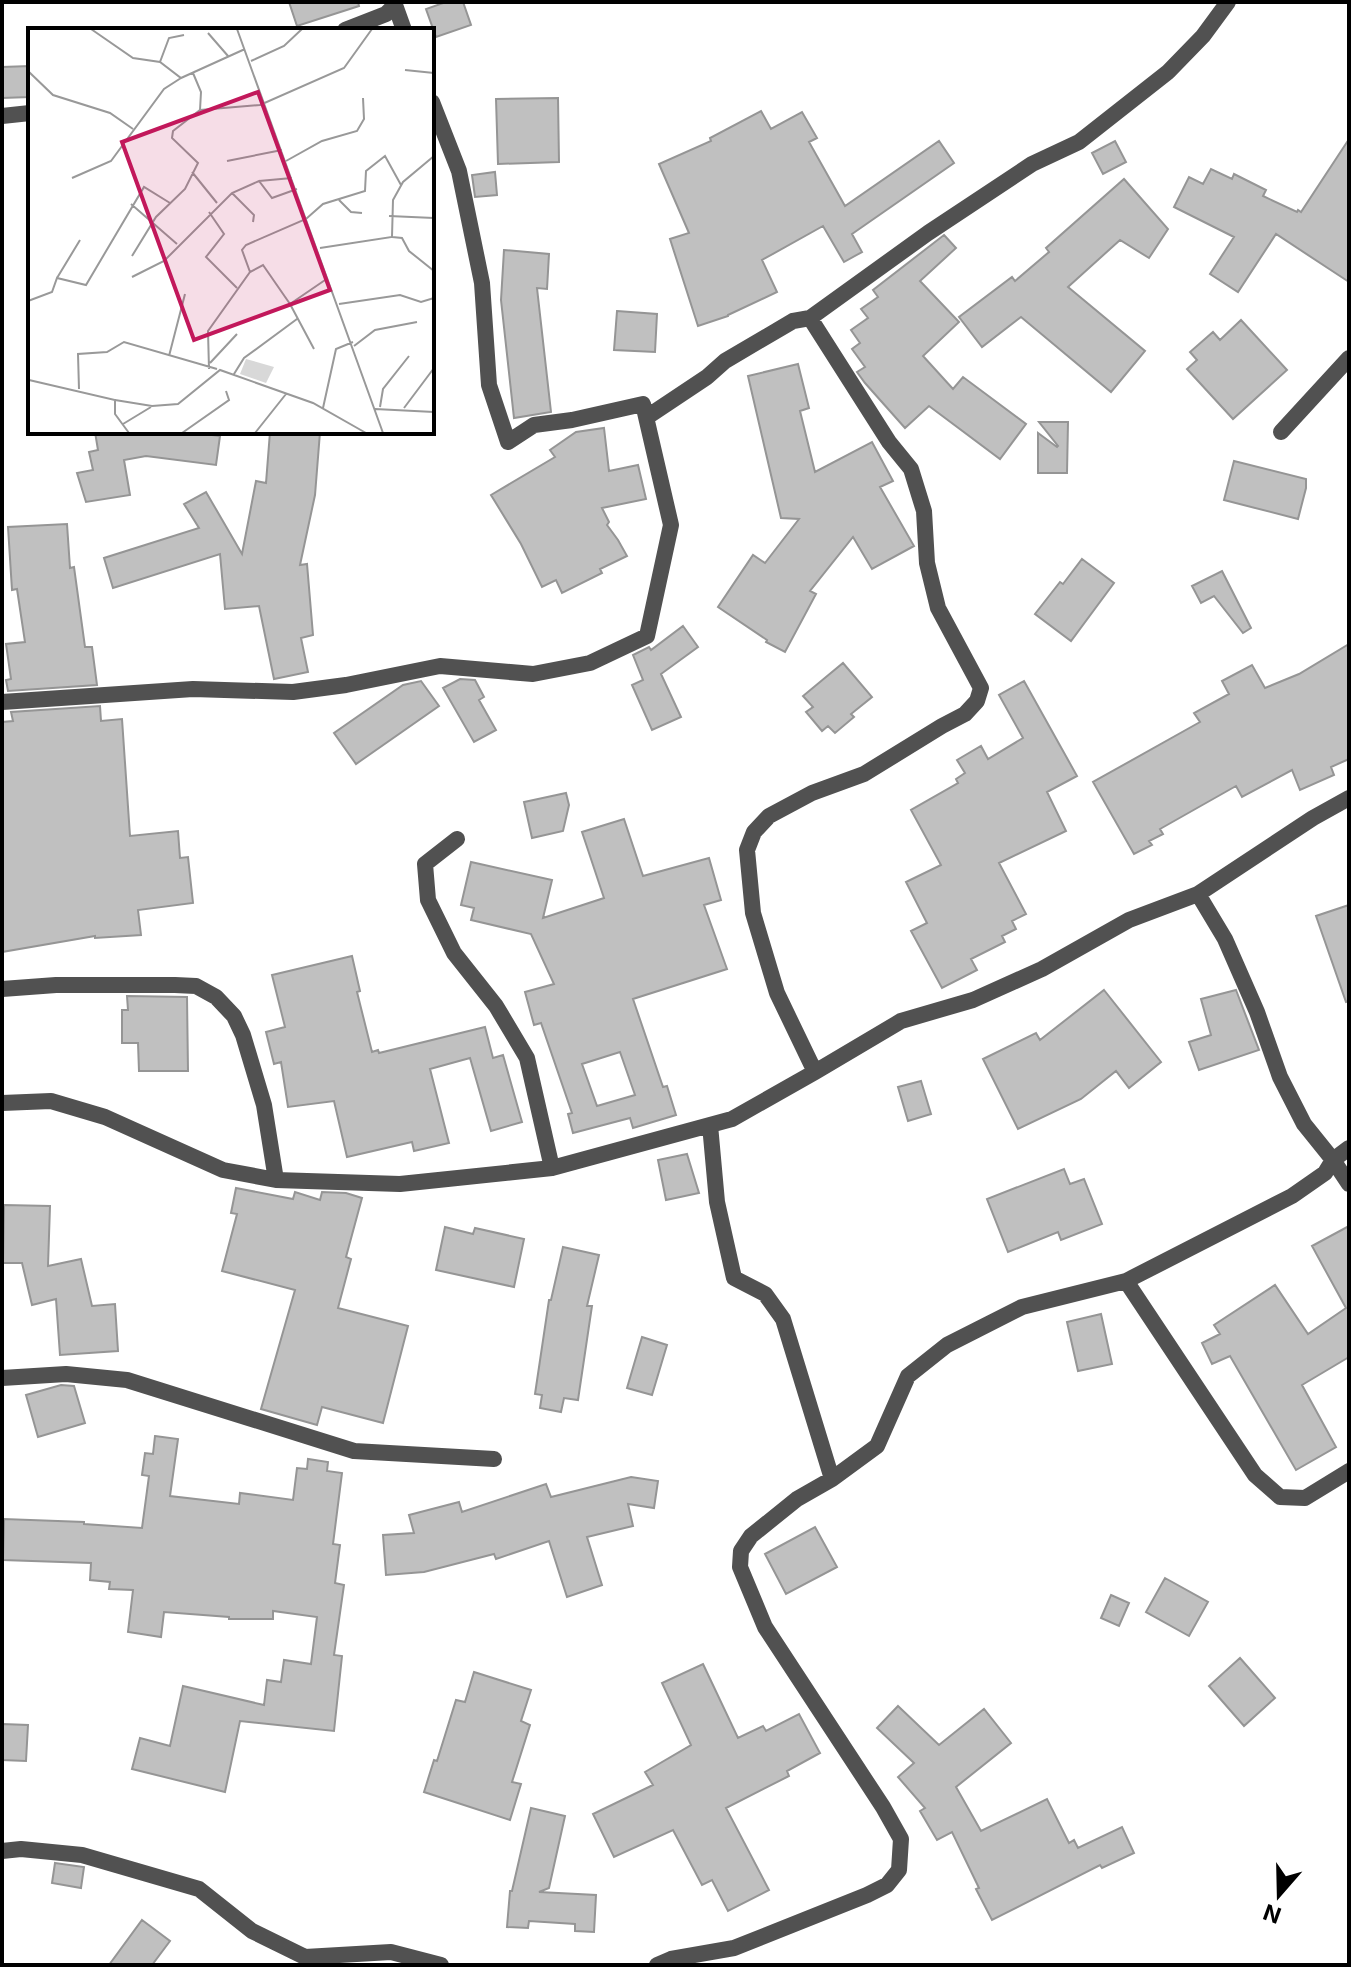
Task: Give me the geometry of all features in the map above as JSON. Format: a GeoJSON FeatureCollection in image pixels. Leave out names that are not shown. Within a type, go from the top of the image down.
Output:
{"type":"FeatureCollection","features":[{"type":"Feature","properties":{"kind":"street"},"geometry":{"type":"LineString","coordinates":[[647,417],[707,377],[725,361],[793,321],[810,318],[928,233],[1032,164],[1079,142],[1168,72],[1203,36],[1228,2]]}},
{"type":"Feature","properties":{"kind":"street"},"geometry":{"type":"LineString","coordinates":[[350,28],[386,14],[395,4],[403,28]]}},
{"type":"Feature","properties":{"kind":"street"},"geometry":{"type":"LineString","coordinates":[[2,702],[193,689],[293,692],[440,666],[533,674],[590,663],[647,636],[671,525],[643,404],[534,425],[508,442],[489,385],[482,283],[459,171],[434,107]]}},
{"type":"Feature","properties":{"kind":"street"},"geometry":{"type":"LineString","coordinates":[[2,116],[28,113]]}},
{"type":"Feature","properties":{"kind":"street"},"geometry":{"type":"LineString","coordinates":[[810,318],[889,442],[911,469],[924,511],[927,563],[938,608],[981,688],[977,701],[965,714],[864,774],[812,793],[769,816],[754,832],[747,850],[753,913],[777,993],[815,1072]]}},
{"type":"Feature","properties":{"kind":"street"},"geometry":{"type":"LineString","coordinates":[[1281,432],[1349,358]]}},
{"type":"Feature","properties":{"kind":"street"},"geometry":{"type":"LineString","coordinates":[[2,1103],[51,1101],[105,1117],[223,1170],[276,1180],[400,1184],[552,1168],[732,1119],[901,1021],[973,1000],[1042,969],[1129,920],[1198,894],[1313,818],[1349,798]]}},
{"type":"Feature","properties":{"kind":"street"},"geometry":{"type":"LineString","coordinates":[[457,839],[425,864],[428,900],[454,953],[496,1006],[527,1058],[552,1168]]}},
{"type":"Feature","properties":{"kind":"street"},"geometry":{"type":"LineString","coordinates":[[1198,894],[1225,939],[1257,1012],[1280,1077],[1304,1124],[1349,1184]]}},
{"type":"Feature","properties":{"kind":"street"},"geometry":{"type":"LineString","coordinates":[[2,989],[56,985],[175,985],[196,986],[216,997],[234,1016],[243,1035],[264,1105],[276,1180]]}},
{"type":"Feature","properties":{"kind":"street"},"geometry":{"type":"LineString","coordinates":[[710,1125],[717,1202],[734,1278],[765,1294],[783,1319],[832,1479]]}},
{"type":"Feature","properties":{"kind":"street"},"geometry":{"type":"LineString","coordinates":[[657,1965],[671,1959],[734,1948],[808,1919],[887,1885],[899,1870],[901,1839],[765,1627],[740,1567],[741,1551],[751,1536],[797,1499],[832,1479],[877,1446],[908,1376],[947,1345],[1022,1307],[1126,1281],[1292,1196],[1325,1173],[1333,1160],[1349,1148]]}},
{"type":"Feature","properties":{"kind":"street"},"geometry":{"type":"LineString","coordinates":[[1126,1281],[1255,1475],[1280,1497],[1305,1498],[1349,1471]]}},
{"type":"Feature","properties":{"kind":"street"},"geometry":{"type":"LineString","coordinates":[[2,1378],[66,1374],[127,1380],[354,1451],[494,1459]]}},
{"type":"Feature","properties":{"kind":"street"},"geometry":{"type":"LineString","coordinates":[[2,1851],[21,1849],[82,1855],[199,1889],[252,1931],[305,1957],[391,1952],[441,1965]]}},
{"type":"Feature","properties":{"kind":"building"},"geometry":{"type":"Polygon","coordinates":[[[289,2],[358,2],[359,6],[297,26],[289,2]]]}},
{"type":"Feature","properties":{"kind":"building"},"geometry":{"type":"Polygon","coordinates":[[[446,2],[463,2],[471,25],[436,37],[426,9],[446,2]]]}},
{"type":"Feature","properties":{"kind":"building"},"geometry":{"type":"Polygon","coordinates":[[[28,66],[28,97],[2,98],[2,67],[28,66]]]}},
{"type":"Feature","properties":{"kind":"building"},"geometry":{"type":"Polygon","coordinates":[[[558,98],[559,162],[498,164],[496,99],[558,98]]]}},
{"type":"Feature","properties":{"kind":"building"},"geometry":{"type":"Polygon","coordinates":[[[761,111],[771,129],[802,112],[817,138],[809,142],[845,206],[939,141],[954,163],[852,234],[862,252],[844,262],[823,226],[762,260],[777,292],[728,316],[698,326],[670,239],[689,233],[659,164],[711,141],[710,138],[761,111]]]}},
{"type":"Feature","properties":{"kind":"building"},"geometry":{"type":"Polygon","coordinates":[[[1349,139],[1349,282],[1276,234],[1238,292],[1210,274],[1234,237],[1174,207],[1189,177],[1203,184],[1211,169],[1232,179],[1234,174],[1266,190],[1263,196],[1301,212],[1349,139]]]}},
{"type":"Feature","properties":{"kind":"building"},"geometry":{"type":"Polygon","coordinates":[[[1115,141],[1126,162],[1103,174],[1092,153],[1115,141]]]}},
{"type":"Feature","properties":{"kind":"building"},"geometry":{"type":"Polygon","coordinates":[[[495,172],[497,195],[475,197],[472,175],[495,172]]]}},
{"type":"Feature","properties":{"kind":"building"},"geometry":{"type":"Polygon","coordinates":[[[1124,179],[1168,229],[1149,258],[1120,240],[1068,287],[1145,351],[1111,392],[1021,317],[982,347],[959,317],[1012,277],[1015,281],[1049,252],[1046,248],[1124,179]]]}},
{"type":"Feature","properties":{"kind":"building"},"geometry":{"type":"Polygon","coordinates":[[[944,235],[956,248],[920,281],[959,322],[923,356],[953,389],[963,377],[1026,424],[1000,459],[929,406],[905,428],[857,372],[865,367],[852,349],[860,343],[851,330],[868,318],[861,309],[878,297],[873,290],[944,235]]]}},
{"type":"Feature","properties":{"kind":"building"},"geometry":{"type":"Polygon","coordinates":[[[504,250],[549,254],[547,289],[537,288],[551,412],[514,418],[501,300],[504,250]]]}},
{"type":"Feature","properties":{"kind":"building"},"geometry":{"type":"Polygon","coordinates":[[[617,311],[657,314],[655,352],[614,350],[617,311]]]}},
{"type":"Feature","properties":{"kind":"building"},"geometry":{"type":"Polygon","coordinates":[[[1241,320],[1287,370],[1233,419],[1187,369],[1197,360],[1190,352],[1213,332],[1220,340],[1241,320]]]}},
{"type":"Feature","properties":{"kind":"building"},"geometry":{"type":"Polygon","coordinates":[[[798,364],[809,408],[800,411],[815,472],[872,442],[893,481],[880,487],[914,546],[872,569],[853,537],[810,591],[816,594],[785,652],[718,607],[753,555],[765,563],[799,519],[781,518],[748,376],[798,364]]]}},
{"type":"Feature","properties":{"kind":"building"},"geometry":{"type":"Polygon","coordinates":[[[1039,422],[1068,422],[1067,473],[1038,473],[1038,433],[1058,446],[1039,422]]]}},
{"type":"Feature","properties":{"kind":"building"},"geometry":{"type":"Polygon","coordinates":[[[604,428],[609,471],[638,465],[646,499],[602,508],[609,522],[607,525],[627,556],[600,569],[602,573],[562,593],[556,580],[542,587],[521,544],[491,495],[555,457],[550,450],[576,432],[604,428]]]}},
{"type":"Feature","properties":{"kind":"building"},"geometry":{"type":"Polygon","coordinates":[[[95,434],[220,436],[216,465],[146,456],[124,460],[130,495],[86,502],[77,473],[93,470],[89,452],[98,450],[95,434]]]}},
{"type":"Feature","properties":{"kind":"building"},"geometry":{"type":"Polygon","coordinates":[[[270,434],[320,434],[315,495],[300,565],[307,564],[313,635],[301,638],[308,672],[274,679],[259,606],[225,609],[220,554],[113,588],[104,558],[199,528],[184,504],[206,492],[242,554],[256,481],[266,483],[270,434]]]}},
{"type":"Feature","properties":{"kind":"building"},"geometry":{"type":"Polygon","coordinates":[[[1234,461],[1306,479],[1298,519],[1224,500],[1234,461]]]}},
{"type":"Feature","properties":{"kind":"building"},"geometry":{"type":"Polygon","coordinates":[[[67,524],[70,568],[74,567],[85,647],[92,647],[97,685],[8,691],[6,680],[11,679],[6,644],[25,642],[17,589],[12,590],[8,527],[67,524]]]}},
{"type":"Feature","properties":{"kind":"building"},"geometry":{"type":"Polygon","coordinates":[[[1082,559],[1114,583],[1071,641],[1035,614],[1082,559]]]}},
{"type":"Feature","properties":{"kind":"building"},"geometry":{"type":"Polygon","coordinates":[[[1222,571],[1251,628],[1243,633],[1214,596],[1201,603],[1192,586],[1222,571]]]}},
{"type":"Feature","properties":{"kind":"building"},"geometry":{"type":"Polygon","coordinates":[[[683,626],[698,647],[661,674],[681,717],[652,730],[632,685],[643,680],[633,655],[649,647],[651,650],[683,626]]]}},
{"type":"Feature","properties":{"kind":"building"},"geometry":{"type":"Polygon","coordinates":[[[1349,644],[1349,759],[1331,767],[1334,775],[1300,790],[1292,770],[1242,797],[1236,786],[1160,829],[1163,834],[1149,841],[1152,845],[1134,854],[1093,782],[1200,722],[1194,713],[1229,694],[1222,681],[1252,665],[1265,688],[1299,674],[1349,644]]]}},
{"type":"Feature","properties":{"kind":"building"},"geometry":{"type":"Polygon","coordinates":[[[843,663],[872,697],[851,714],[854,717],[835,733],[828,726],[822,731],[806,712],[813,707],[803,696],[843,663]]]}},
{"type":"Feature","properties":{"kind":"building"},"geometry":{"type":"Polygon","coordinates":[[[460,679],[475,680],[484,697],[479,700],[496,730],[474,742],[443,688],[460,679]]]}},
{"type":"Feature","properties":{"kind":"building"},"geometry":{"type":"Polygon","coordinates":[[[421,681],[439,706],[356,764],[334,733],[403,685],[421,681]]]}},
{"type":"Feature","properties":{"kind":"building"},"geometry":{"type":"Polygon","coordinates":[[[1024,681],[1077,776],[1047,792],[1066,831],[999,863],[1026,914],[1012,921],[1016,929],[1002,936],[1005,942],[971,959],[977,970],[942,988],[911,931],[927,923],[906,882],[941,865],[911,810],[958,783],[956,779],[965,773],[957,760],[981,746],[988,759],[1023,738],[999,695],[1024,681]]]}},
{"type":"Feature","properties":{"kind":"building"},"geometry":{"type":"Polygon","coordinates":[[[100,706],[101,721],[122,719],[130,836],[178,831],[180,858],[188,857],[193,903],[138,910],[141,935],[95,936],[2,952],[2,722],[13,721],[11,712],[100,706]]]}},
{"type":"Feature","properties":{"kind":"building"},"geometry":{"type":"Polygon","coordinates":[[[566,793],[569,805],[563,831],[532,838],[524,802],[566,793]]]}},
{"type":"Feature","properties":{"kind":"building"},"geometry":{"type":"Polygon","coordinates":[[[624,819],[643,876],[709,858],[721,900],[704,905],[727,969],[633,999],[663,1087],[667,1086],[676,1115],[633,1128],[630,1118],[573,1133],[568,1114],[572,1113],[541,1023],[534,1025],[525,992],[554,984],[531,934],[471,920],[474,908],[461,905],[471,862],[552,880],[543,918],[604,898],[582,832],[624,819]],[[620,1052],[582,1064],[597,1106],[635,1095],[620,1052]]]}},
{"type":"Feature","properties":{"kind":"building"},"geometry":{"type":"Polygon","coordinates":[[[1349,905],[1349,1001],[1346,1002],[1316,916],[1349,905]]]}},
{"type":"Feature","properties":{"kind":"building"},"geometry":{"type":"Polygon","coordinates":[[[352,956],[360,991],[357,992],[372,1052],[378,1050],[379,1053],[485,1027],[493,1058],[503,1055],[522,1122],[491,1131],[470,1058],[430,1069],[449,1143],[414,1151],[412,1142],[347,1157],[334,1101],[288,1107],[281,1062],[274,1064],[266,1032],[285,1027],[272,975],[352,956]]]}},
{"type":"Feature","properties":{"kind":"building"},"geometry":{"type":"Polygon","coordinates":[[[1104,990],[1161,1062],[1129,1088],[1116,1071],[1081,1099],[1018,1129],[983,1059],[1036,1033],[1040,1040],[1104,990]]]}},
{"type":"Feature","properties":{"kind":"building"},"geometry":{"type":"Polygon","coordinates":[[[1236,990],[1259,1050],[1199,1070],[1189,1042],[1211,1035],[1201,999],[1236,990]]]}},
{"type":"Feature","properties":{"kind":"building"},"geometry":{"type":"Polygon","coordinates":[[[127,996],[187,997],[188,1071],[139,1071],[138,1043],[122,1043],[122,1010],[128,1010],[127,996]]]}},
{"type":"Feature","properties":{"kind":"building"},"geometry":{"type":"Polygon","coordinates":[[[921,1081],[931,1114],[908,1121],[898,1087],[921,1081]]]}},
{"type":"Feature","properties":{"kind":"building"},"geometry":{"type":"Polygon","coordinates":[[[687,1154],[699,1193],[666,1200],[658,1160],[687,1154]]]}},
{"type":"Feature","properties":{"kind":"building"},"geometry":{"type":"Polygon","coordinates":[[[1064,1169],[1070,1184],[1084,1179],[1102,1224],[1061,1240],[1058,1232],[1008,1252],[987,1199],[1064,1169]]]}},
{"type":"Feature","properties":{"kind":"building"},"geometry":{"type":"Polygon","coordinates":[[[236,1188],[293,1199],[295,1192],[320,1200],[322,1192],[346,1193],[362,1198],[346,1257],[351,1259],[338,1308],[408,1326],[383,1423],[322,1407],[317,1425],[261,1409],[295,1290],[222,1271],[237,1214],[231,1213],[236,1188]]]}},
{"type":"Feature","properties":{"kind":"building"},"geometry":{"type":"Polygon","coordinates":[[[4,1205],[50,1206],[48,1266],[81,1259],[92,1306],[115,1304],[118,1351],[60,1355],[56,1299],[32,1305],[22,1263],[3,1263],[4,1205]]]}},
{"type":"Feature","properties":{"kind":"building"},"geometry":{"type":"Polygon","coordinates":[[[1349,1226],[1349,1357],[1302,1385],[1336,1447],[1296,1470],[1230,1356],[1212,1364],[1202,1343],[1220,1334],[1214,1325],[1275,1285],[1308,1334],[1346,1308],[1312,1246],[1349,1226]]]}},
{"type":"Feature","properties":{"kind":"building"},"geometry":{"type":"Polygon","coordinates":[[[445,1227],[473,1234],[475,1228],[524,1239],[514,1287],[436,1270],[445,1227]]]}},
{"type":"Feature","properties":{"kind":"building"},"geometry":{"type":"Polygon","coordinates":[[[563,1247],[599,1255],[587,1306],[592,1306],[578,1400],[564,1398],[561,1412],[540,1408],[542,1395],[535,1394],[549,1300],[563,1247]]]}},
{"type":"Feature","properties":{"kind":"building"},"geometry":{"type":"Polygon","coordinates":[[[1101,1314],[1112,1364],[1078,1371],[1067,1322],[1101,1314]]]}},
{"type":"Feature","properties":{"kind":"building"},"geometry":{"type":"Polygon","coordinates":[[[642,1337],[667,1345],[652,1395],[627,1388],[642,1337]]]}},
{"type":"Feature","properties":{"kind":"building"},"geometry":{"type":"Polygon","coordinates":[[[61,1385],[74,1386],[85,1423],[38,1437],[26,1395],[61,1385]]]}},
{"type":"Feature","properties":{"kind":"building"},"geometry":{"type":"Polygon","coordinates":[[[155,1436],[178,1439],[170,1496],[239,1504],[240,1493],[293,1500],[297,1468],[307,1469],[308,1459],[328,1462],[327,1471],[342,1473],[333,1544],[340,1545],[335,1583],[344,1585],[334,1655],[342,1656],[334,1731],[240,1721],[225,1792],[132,1769],[140,1738],[170,1746],[183,1686],[264,1705],[267,1680],[281,1682],[284,1660],[311,1664],[317,1617],[273,1611],[273,1619],[229,1619],[164,1612],[161,1637],[128,1632],[133,1590],[109,1589],[110,1582],[90,1580],[91,1563],[3,1560],[4,1519],[142,1528],[149,1476],[142,1475],[145,1453],[153,1454],[155,1436]]]}},
{"type":"Feature","properties":{"kind":"building"},"geometry":{"type":"Polygon","coordinates":[[[631,1477],[658,1481],[654,1508],[628,1504],[633,1526],[587,1537],[602,1585],[567,1597],[549,1541],[496,1559],[494,1554],[424,1572],[386,1575],[383,1535],[414,1533],[409,1515],[459,1502],[462,1512],[546,1484],[551,1497],[631,1477]]]}},
{"type":"Feature","properties":{"kind":"building"},"geometry":{"type":"Polygon","coordinates":[[[815,1527],[837,1567],[786,1594],[765,1554],[815,1527]]]}},
{"type":"Feature","properties":{"kind":"building"},"geometry":{"type":"Polygon","coordinates":[[[1165,1578],[1208,1602],[1189,1636],[1146,1612],[1165,1578]]]}},
{"type":"Feature","properties":{"kind":"building"},"geometry":{"type":"Polygon","coordinates":[[[1111,1595],[1129,1603],[1119,1626],[1101,1618],[1111,1595]]]}},
{"type":"Feature","properties":{"kind":"building"},"geometry":{"type":"Polygon","coordinates":[[[1240,1658],[1275,1698],[1244,1726],[1209,1686],[1240,1658]]]}},
{"type":"Feature","properties":{"kind":"building"},"geometry":{"type":"Polygon","coordinates":[[[703,1664],[738,1738],[763,1726],[766,1731],[799,1714],[820,1753],[787,1771],[789,1776],[726,1808],[769,1890],[728,1911],[712,1880],[702,1885],[673,1830],[614,1857],[593,1814],[653,1785],[645,1772],[691,1745],[662,1683],[703,1664]]]}},
{"type":"Feature","properties":{"kind":"building"},"geometry":{"type":"Polygon","coordinates":[[[474,1672],[531,1690],[521,1721],[530,1725],[512,1782],[521,1784],[510,1820],[424,1792],[456,1700],[465,1702],[474,1672]]]}},
{"type":"Feature","properties":{"kind":"building"},"geometry":{"type":"Polygon","coordinates":[[[898,1706],[939,1745],[984,1709],[1011,1743],[956,1787],[981,1831],[1047,1799],[1069,1843],[1074,1840],[1078,1848],[1122,1827],[1134,1853],[1102,1868],[1100,1865],[992,1920],[952,1832],[937,1840],[920,1811],[925,1808],[898,1777],[914,1763],[877,1728],[898,1706]]]}},
{"type":"Feature","properties":{"kind":"building"},"geometry":{"type":"Polygon","coordinates":[[[2,1724],[28,1725],[26,1761],[2,1760],[2,1724]]]}},
{"type":"Feature","properties":{"kind":"building"},"geometry":{"type":"Polygon","coordinates":[[[531,1808],[565,1816],[549,1888],[539,1892],[596,1895],[594,1932],[575,1931],[575,1924],[529,1921],[528,1928],[507,1927],[510,1891],[531,1808]]]}},
{"type":"Feature","properties":{"kind":"building"},"geometry":{"type":"Polygon","coordinates":[[[55,1863],[84,1867],[81,1888],[52,1883],[55,1863]]]}},
{"type":"Feature","properties":{"kind":"building"},"geometry":{"type":"Polygon","coordinates":[[[142,1920],[170,1941],[152,1965],[109,1965],[142,1920]]]}}]}
